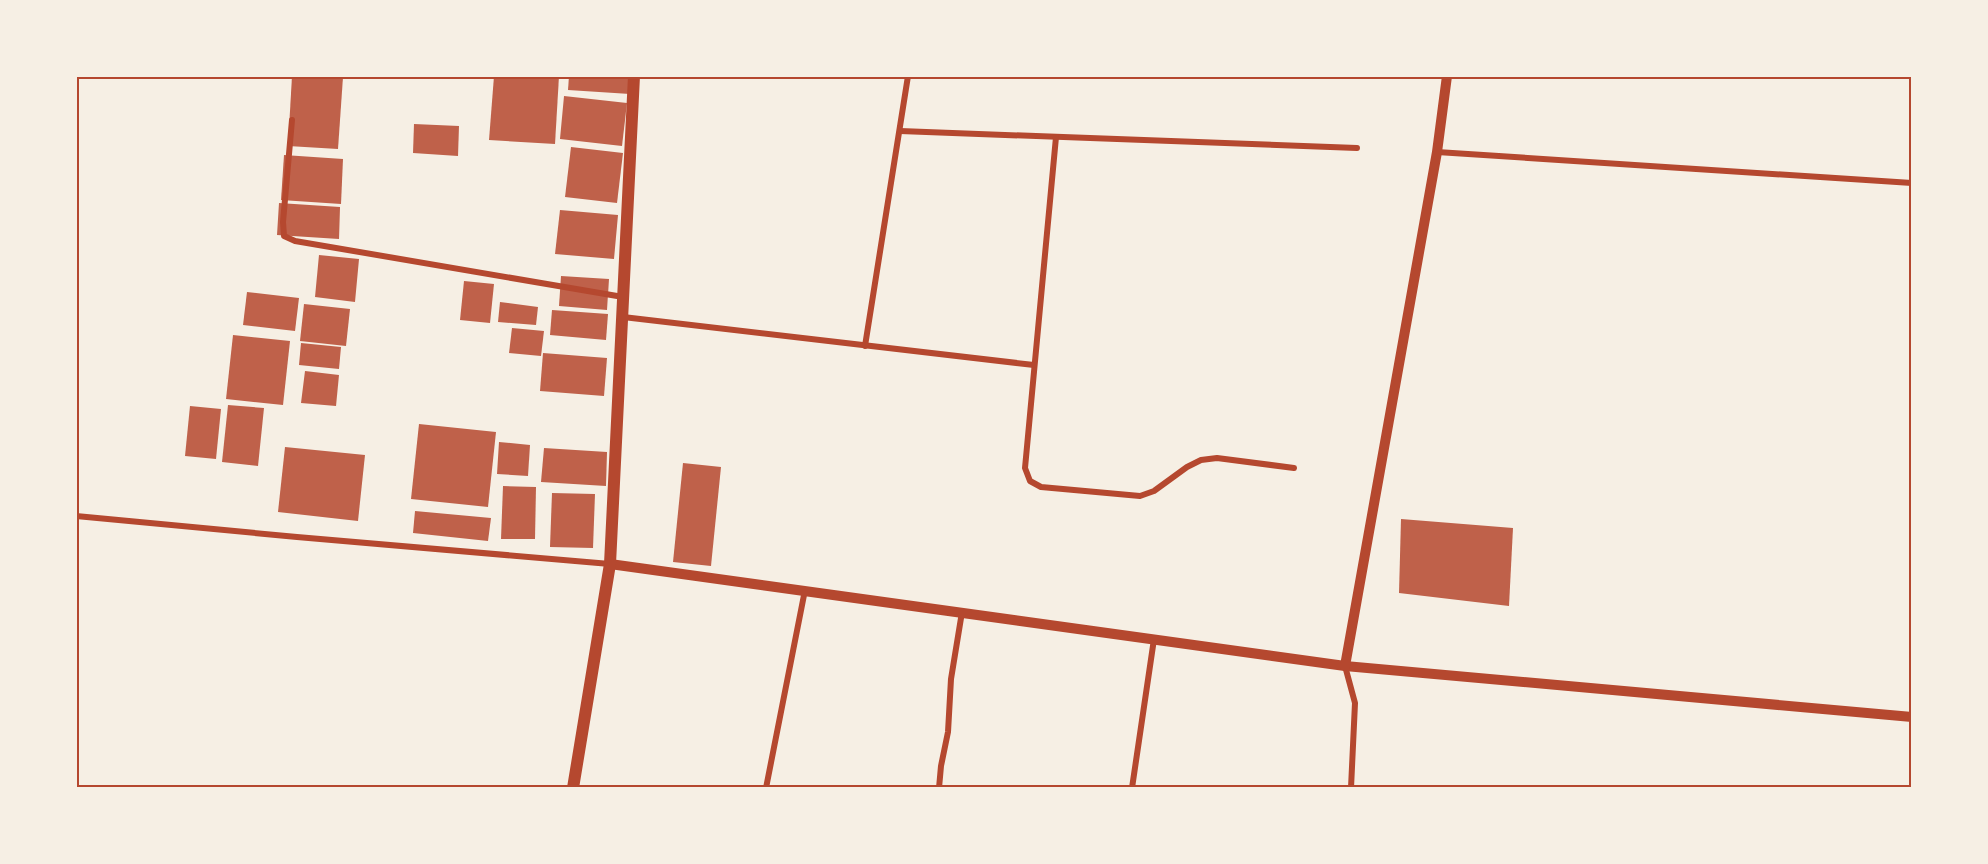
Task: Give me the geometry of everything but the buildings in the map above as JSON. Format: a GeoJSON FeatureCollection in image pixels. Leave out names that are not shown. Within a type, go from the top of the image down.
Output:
{"type":"FeatureCollection","features":[{"type":"Feature","properties":{"kind":"main road"},"geometry":{"type":"LineString","coordinates":[[573,788],[610,564],[634,76]]}},
{"type":"Feature","properties":{"kind":"street"},"geometry":{"type":"LineString","coordinates":[[865,346],[908,76]]}},
{"type":"Feature","properties":{"kind":"street"},"geometry":{"type":"LineString","coordinates":[[1351,788],[1355,703],[1346,666],[1437,152],[1447,76]]}},
{"type":"Feature","properties":{"kind":"street"},"geometry":{"type":"LineString","coordinates":[[292,120],[283,222],[284,236],[295,242],[623,297]]}},
{"type":"Feature","properties":{"kind":"street"},"geometry":{"type":"LineString","coordinates":[[900,131],[1357,148]]}},
{"type":"Feature","properties":{"kind":"street"},"geometry":{"type":"LineString","coordinates":[[1056,137],[1025,468],[1030,481],[1041,487],[1140,496],[1154,491],[1187,467],[1201,460],[1217,458],[1294,468]]}},
{"type":"Feature","properties":{"kind":"street"},"geometry":{"type":"LineString","coordinates":[[1437,152],[1911,183]]}},
{"type":"Feature","properties":{"kind":"street"},"geometry":{"type":"LineString","coordinates":[[623,317],[1034,365]]}},
{"type":"Feature","properties":{"kind":"street"},"geometry":{"type":"LineString","coordinates":[[76,516],[610,564],[1346,666],[1911,717]]}},
{"type":"Feature","properties":{"kind":"street"},"geometry":{"type":"LineString","coordinates":[[766,788],[805,590]]}},
{"type":"Feature","properties":{"kind":"street"},"geometry":{"type":"LineString","coordinates":[[939,788],[948,732],[951,679],[962,612]]}},
{"type":"Feature","properties":{"kind":"street"},"geometry":{"type":"LineString","coordinates":[[1132,788],[1154,639]]}}]}
